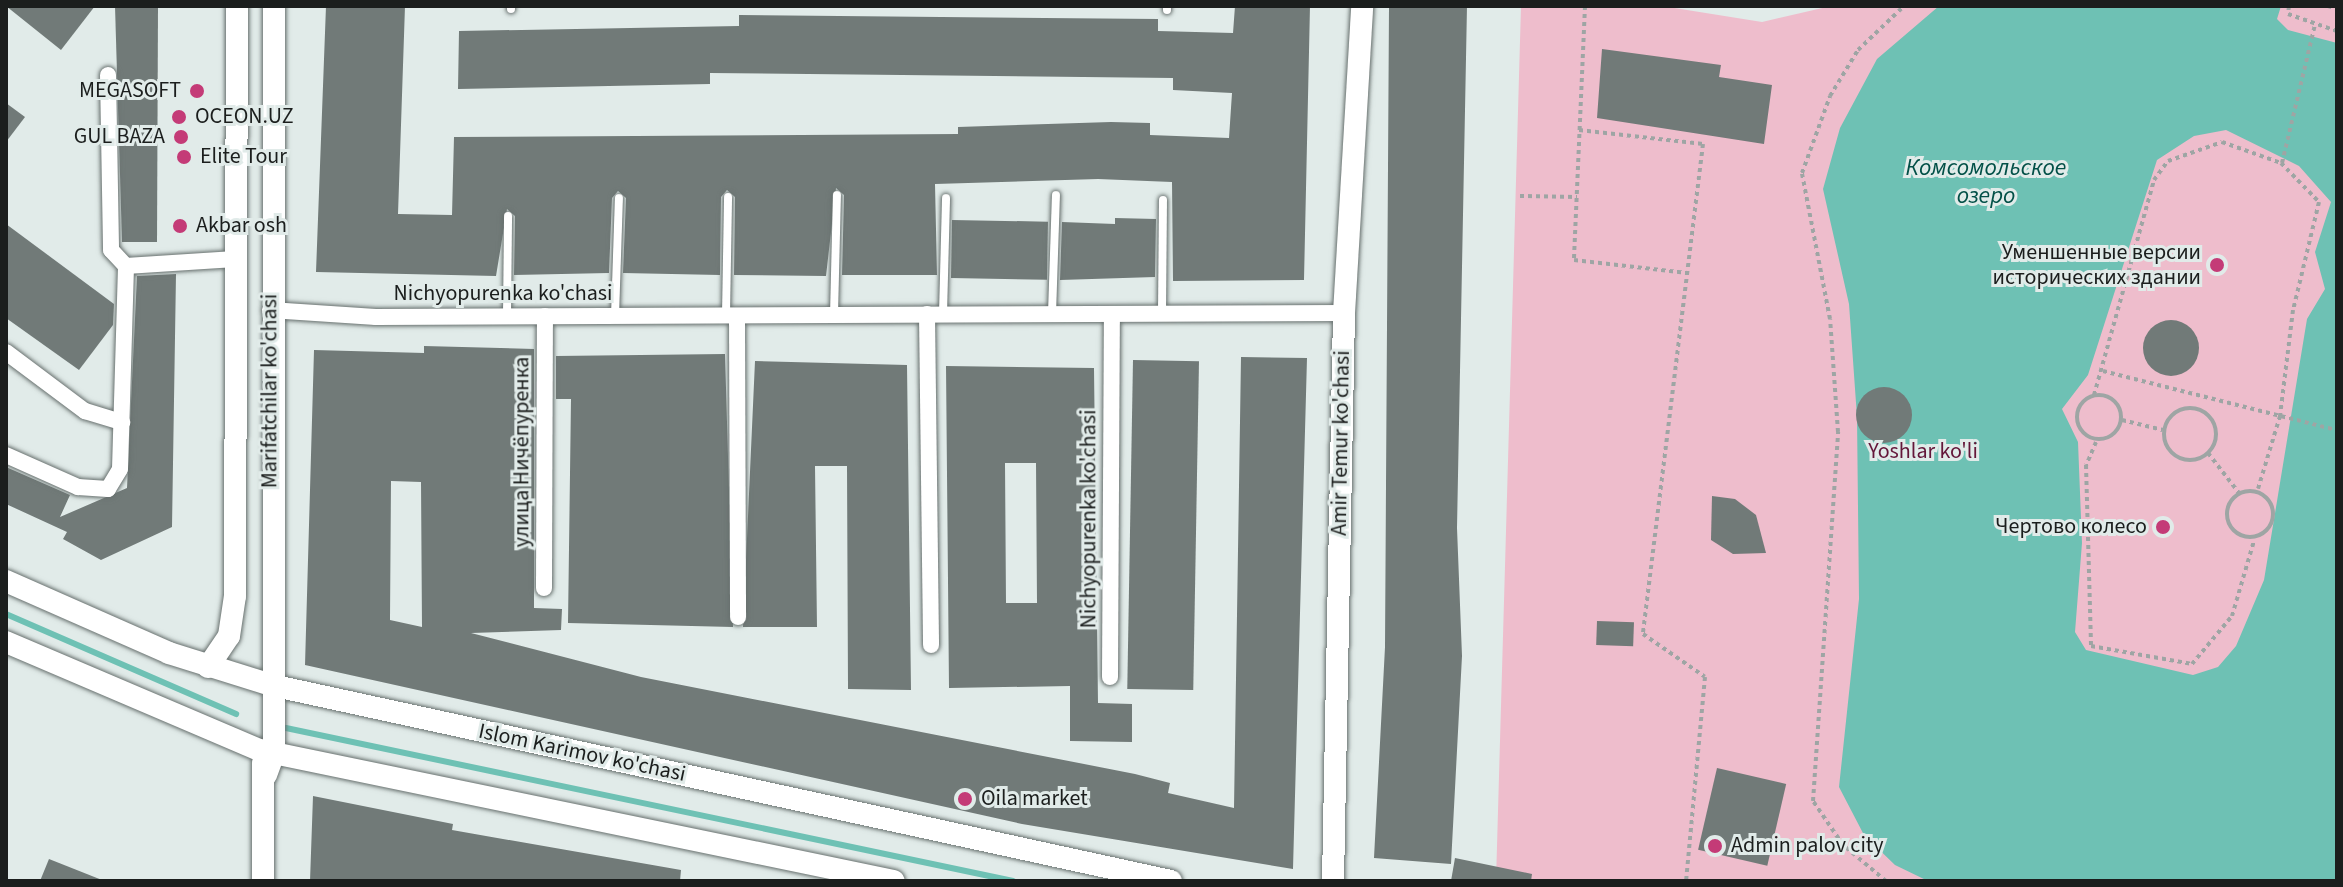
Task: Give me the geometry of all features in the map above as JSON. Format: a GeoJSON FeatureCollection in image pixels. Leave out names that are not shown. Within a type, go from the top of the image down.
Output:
{"type":"FeatureCollection","features":[{"type":"Feature","properties":{"kind":"street","name":"Marifatchilar ko'chasi"},"geometry":{"type":"LineString","coordinates":[[208,667],[229,636],[235,596],[237,6]]}},
{"type":"Feature","properties":{"kind":"street","name":"Marifatchilar ko'chasi"},"geometry":{"type":"LineString","coordinates":[[263,881],[271,685],[270,310],[274,6]]}},
{"type":"Feature","properties":{"kind":"street","name":"Amir Temur ko'chasi"},"geometry":{"type":"LineString","coordinates":[[1333,881],[1344,313],[1362,6]]}},
{"type":"Feature","properties":{"kind":"street"},"geometry":{"type":"LineString","coordinates":[[6,455],[78,487],[108,489],[120,469],[126,266],[111,250],[108,75]]}},
{"type":"Feature","properties":{"kind":"street"},"geometry":{"type":"LineString","coordinates":[[126,266],[235,259]]}},
{"type":"Feature","properties":{"kind":"street","name":"Nichyopurenka ko'chasi"},"geometry":{"type":"LineString","coordinates":[[270,310],[507,316],[1344,313]]}},
{"type":"Feature","properties":{"kind":"street"},"geometry":{"type":"LineString","coordinates":[[931,645],[935,314]]}},
{"type":"Feature","properties":{"kind":"street","name":"Nichyopurenka ko'chasi"},"geometry":{"type":"LineString","coordinates":[[1110,677],[1112,314]]}},
{"type":"Feature","properties":{"kind":"street","name":"улица Ничёпуренка"},"geometry":{"type":"LineString","coordinates":[[544,588],[545,316]]}},
{"type":"Feature","properties":{"kind":"street"},"geometry":{"type":"LineString","coordinates":[[732,316],[738,617]]}},
{"type":"Feature","properties":{"kind":"street"},"geometry":{"type":"LineString","coordinates":[[6,352],[85,411],[122,422]]}},
{"type":"Feature","properties":{"kind":"street","name":"Islom Karimov ko'chasi"},"geometry":{"type":"LineString","coordinates":[[6,581],[208,667],[271,685],[1171,881]]}},
{"type":"Feature","properties":{"kind":"street"},"geometry":{"type":"LineString","coordinates":[[6,642],[266,751],[894,881]]}},
{"type":"Feature","properties":{"kind":"lane"},"geometry":{"type":"LineString","coordinates":[[834,315],[837,195]]}},
{"type":"Feature","properties":{"kind":"lane"},"geometry":{"type":"LineString","coordinates":[[1052,314],[1056,195]]}},
{"type":"Feature","properties":{"kind":"lane"},"geometry":{"type":"LineString","coordinates":[[728,197],[732,316]]}},
{"type":"Feature","properties":{"kind":"lane"},"geometry":{"type":"LineString","coordinates":[[615,316],[619,198]]}},
{"type":"Feature","properties":{"kind":"lane"},"geometry":{"type":"LineString","coordinates":[[935,314],[946,198]]}},
{"type":"Feature","properties":{"kind":"lane"},"geometry":{"type":"LineString","coordinates":[[1162,313],[1163,200]]}},
{"type":"Feature","properties":{"kind":"lane"},"geometry":{"type":"LineString","coordinates":[[507,316],[508,216]]}},
{"type":"Feature","properties":{"kind":"path"},"geometry":{"type":"LineString","coordinates":[[1585,6],[1574,260],[1687,273]]}},
{"type":"Feature","properties":{"kind":"path"},"geometry":{"type":"LineString","coordinates":[[1886,881],[1843,845],[1813,801],[1838,432],[1830,319],[1802,173],[1830,96],[1858,50],[1904,6]]}},
{"type":"Feature","properties":{"kind":"path"},"geometry":{"type":"LineString","coordinates":[[2289,6],[2288,14],[2337,31]]}},
{"type":"Feature","properties":{"kind":"path"},"geometry":{"type":"LineString","coordinates":[[2328,6],[2337,9]]}},
{"type":"Feature","properties":{"kind":"path"},"geometry":{"type":"LineString","coordinates":[[2281,163],[2315,25]]}},
{"type":"Feature","properties":{"kind":"path"},"geometry":{"type":"LineString","coordinates":[[1579,130],[1703,144],[1643,634],[1705,677],[1686,881]]}},
{"type":"Feature","properties":{"kind":"path"},"geometry":{"type":"LineString","coordinates":[[2096,442],[2077,416],[2094,395],[2154,180],[2168,161],[2222,142],[2281,163],[2319,202],[2293,310],[2280,416],[2258,489],[2272,519],[2254,541],[2232,616],[2192,664],[2091,646],[2086,465],[2096,442],[2122,420]]}},
{"type":"Feature","properties":{"kind":"path"},"geometry":{"type":"LineString","coordinates":[[1520,196],[1577,197]]}},
{"type":"Feature","properties":{"kind":"path"},"geometry":{"type":"LineString","coordinates":[[2102,370],[2337,430]]}},
{"type":"Feature","properties":{"kind":"path"},"geometry":{"type":"LineString","coordinates":[[2094,395],[2114,399],[2122,420]]}},
{"type":"Feature","properties":{"kind":"path"},"geometry":{"type":"LineString","coordinates":[[2163,430],[2172,414],[2198,409],[2216,428],[2208,453]]}},
{"type":"Feature","properties":{"kind":"path"},"geometry":{"type":"LineString","coordinates":[[2122,420],[2163,430],[2177,458],[2208,453]]}},
{"type":"Feature","properties":{"kind":"path"},"geometry":{"type":"LineString","coordinates":[[2208,453],[2239,493]]}},
{"type":"Feature","properties":{"kind":"path"},"geometry":{"type":"LineString","coordinates":[[2239,493],[2258,489]]}},
{"type":"Feature","properties":{"kind":"path"},"geometry":{"type":"LineString","coordinates":[[2239,493],[2227,520],[2254,541]]}},
{"type":"Feature","properties":{"kind":"green space","name":"Yoshlar ko'li"},"geometry":{"type":"Polygon","coordinates":[[[1521,6],[1662,6],[1762,22],[1831,6],[2337,6],[2337,881],[1496,881],[1521,6]]]}},
{"type":"Feature","properties":{"kind":"water","name":"Комсомольское озеро"},"geometry":{"type":"Polygon","coordinates":[[[1939,6],[2281,6],[2277,19],[2288,30],[2337,43],[2337,881],[1928,881],[1895,865],[1864,835],[1839,787],[1859,599],[1857,417],[1849,304],[1823,189],[1840,128],[1877,59],[1939,6]],[[2226,130],[2194,136],[2157,160],[2088,375],[2062,409],[2078,442],[2082,543],[2075,632],[2086,650],[2193,675],[2218,667],[2236,646],[2264,580],[2307,319],[2325,289],[2315,252],[2331,202],[2299,166],[2226,130]]]}},
{"type":"Feature","properties":{"kind":"building"},"geometry":{"type":"Polygon","coordinates":[[[6,6],[95,6],[61,50],[6,6]]]}},
{"type":"Feature","properties":{"kind":"building"},"geometry":{"type":"Polygon","coordinates":[[[115,6],[158,6],[157,242],[122,242],[115,6]]]}},
{"type":"Feature","properties":{"kind":"building"},"geometry":{"type":"Polygon","coordinates":[[[326,6],[405,6],[398,214],[452,215],[454,137],[958,134],[958,127],[1111,122],[1150,123],[1150,135],[1229,138],[1232,93],[1173,90],[1173,78],[710,73],[710,84],[458,89],[459,31],[739,26],[739,15],[1158,19],[1158,31],[1233,33],[1235,6],[1310,6],[1304,280],[1173,281],[1172,182],[1098,179],[935,184],[937,275],[842,275],[844,195],[836,188],[826,276],[734,275],[735,197],[727,190],[721,197],[720,275],[623,273],[626,198],[618,191],[612,198],[609,273],[514,275],[515,216],[507,209],[496,276],[316,272],[326,6]]]}},
{"type":"Feature","properties":{"kind":"building"},"geometry":{"type":"Polygon","coordinates":[[[1389,6],[1467,6],[1457,528],[1462,656],[1451,864],[1374,858],[1385,647],[1389,6]]]}},
{"type":"Feature","properties":{"kind":"building"},"geometry":{"type":"Polygon","coordinates":[[[1602,49],[1721,65],[1719,77],[1772,85],[1764,144],[1597,118],[1602,49]]]}},
{"type":"Feature","properties":{"kind":"building"},"geometry":{"type":"Polygon","coordinates":[[[6,103],[25,117],[6,142],[6,103]]]}},
{"type":"Feature","properties":{"kind":"building"},"geometry":{"type":"Polygon","coordinates":[[[1115,218],[1156,219],[1155,277],[1060,280],[1062,222],[1115,224],[1115,218]]]}},
{"type":"Feature","properties":{"kind":"building"},"geometry":{"type":"Polygon","coordinates":[[[952,220],[1048,222],[1047,280],[951,278],[952,220]]]}},
{"type":"Feature","properties":{"kind":"building"},"geometry":{"type":"Polygon","coordinates":[[[6,224],[114,304],[113,325],[79,370],[6,318],[6,224]]]}},
{"type":"Feature","properties":{"kind":"building"},"geometry":{"type":"Polygon","coordinates":[[[176,274],[172,527],[101,560],[63,539],[67,532],[6,504],[6,467],[70,495],[60,517],[127,488],[137,276],[176,274]]]}},
{"type":"Feature","properties":{"kind":"building"},"geometry":{"type":"Polygon","coordinates":[[[2171,320],[2191,328],[2199,348],[2191,368],[2171,376],[2151,368],[2143,348],[2151,328],[2171,320]]]}},
{"type":"Feature","properties":{"kind":"building"},"geometry":{"type":"Polygon","coordinates":[[[424,346],[534,349],[534,608],[562,609],[561,630],[471,633],[641,677],[1135,774],[1170,783],[1168,793],[1234,808],[1241,357],[1307,358],[1293,869],[1022,824],[305,665],[314,350],[424,353],[424,346]],[[391,481],[390,620],[422,627],[421,482],[391,481]]]}},
{"type":"Feature","properties":{"kind":"building"},"geometry":{"type":"Polygon","coordinates":[[[725,354],[733,627],[568,623],[571,399],[556,399],[556,356],[725,354]]]}},
{"type":"Feature","properties":{"kind":"building"},"geometry":{"type":"Polygon","coordinates":[[[1133,360],[1199,361],[1193,690],[1127,689],[1133,360]]]}},
{"type":"Feature","properties":{"kind":"building"},"geometry":{"type":"Polygon","coordinates":[[[755,361],[907,365],[911,690],[848,689],[847,466],[815,466],[817,627],[743,627],[755,361]]]}},
{"type":"Feature","properties":{"kind":"building"},"geometry":{"type":"Polygon","coordinates":[[[946,366],[1094,368],[1098,703],[1132,704],[1132,742],[1070,741],[1070,686],[949,688],[946,366]],[[1005,463],[1006,603],[1037,603],[1036,463],[1005,463]]]}},
{"type":"Feature","properties":{"kind":"building"},"geometry":{"type":"Polygon","coordinates":[[[1884,387],[1904,395],[1912,415],[1904,435],[1884,443],[1864,435],[1856,415],[1864,395],[1884,387]]]}},
{"type":"Feature","properties":{"kind":"building"},"geometry":{"type":"Polygon","coordinates":[[[1712,496],[1735,499],[1756,515],[1766,553],[1733,554],[1711,540],[1712,496]]]}},
{"type":"Feature","properties":{"kind":"building"},"geometry":{"type":"Polygon","coordinates":[[[1597,621],[1634,622],[1633,646],[1596,645],[1597,621]]]}},
{"type":"Feature","properties":{"kind":"building"},"geometry":{"type":"Polygon","coordinates":[[[1717,768],[1786,784],[1767,866],[1698,850],[1717,768]]]}},
{"type":"Feature","properties":{"kind":"building"},"geometry":{"type":"Polygon","coordinates":[[[313,796],[453,824],[452,830],[681,870],[680,881],[310,881],[313,796]]]}},
{"type":"Feature","properties":{"kind":"building"},"geometry":{"type":"Polygon","coordinates":[[[1455,858],[1532,874],[1531,881],[1451,881],[1455,858]]]}},
{"type":"Feature","properties":{"kind":"building"},"geometry":{"type":"Polygon","coordinates":[[[49,859],[102,880],[102,881],[40,881],[49,859]]]}},
{"type":"Feature","properties":{"kind":"waterway"},"geometry":{"type":"LineString","coordinates":[[6,614],[236,714]]}},
{"type":"Feature","properties":{"kind":"waterway"},"geometry":{"type":"LineString","coordinates":[[286,728],[1013,881]]}},
{"type":"Feature","properties":{"kind":"place","name":"MEGASOFT"},"geometry":{"type":"Point","coordinates":[197,91]}},
{"type":"Feature","properties":{"kind":"place","name":"OCEON.UZ"},"geometry":{"type":"Point","coordinates":[179,117]}},
{"type":"Feature","properties":{"kind":"place","name":"GUL BAZA"},"geometry":{"type":"Point","coordinates":[181,137]}},
{"type":"Feature","properties":{"kind":"place","name":"Elite Tour"},"geometry":{"type":"Point","coordinates":[184,157]}},
{"type":"Feature","properties":{"kind":"place","name":"Akbar osh"},"geometry":{"type":"Point","coordinates":[180,226]}},
{"type":"Feature","properties":{"kind":"place","name":"Уменшенные версии исторических здании"},"geometry":{"type":"Point","coordinates":[2217,265]}},
{"type":"Feature","properties":{"kind":"place","name":"Чертово колесо"},"geometry":{"type":"Point","coordinates":[2163,527]}},
{"type":"Feature","properties":{"kind":"place","name":"Oila market"},"geometry":{"type":"Point","coordinates":[965,799]}},
{"type":"Feature","properties":{"kind":"place","name":"Admin palov city"},"geometry":{"type":"Point","coordinates":[1715,846]}}]}
